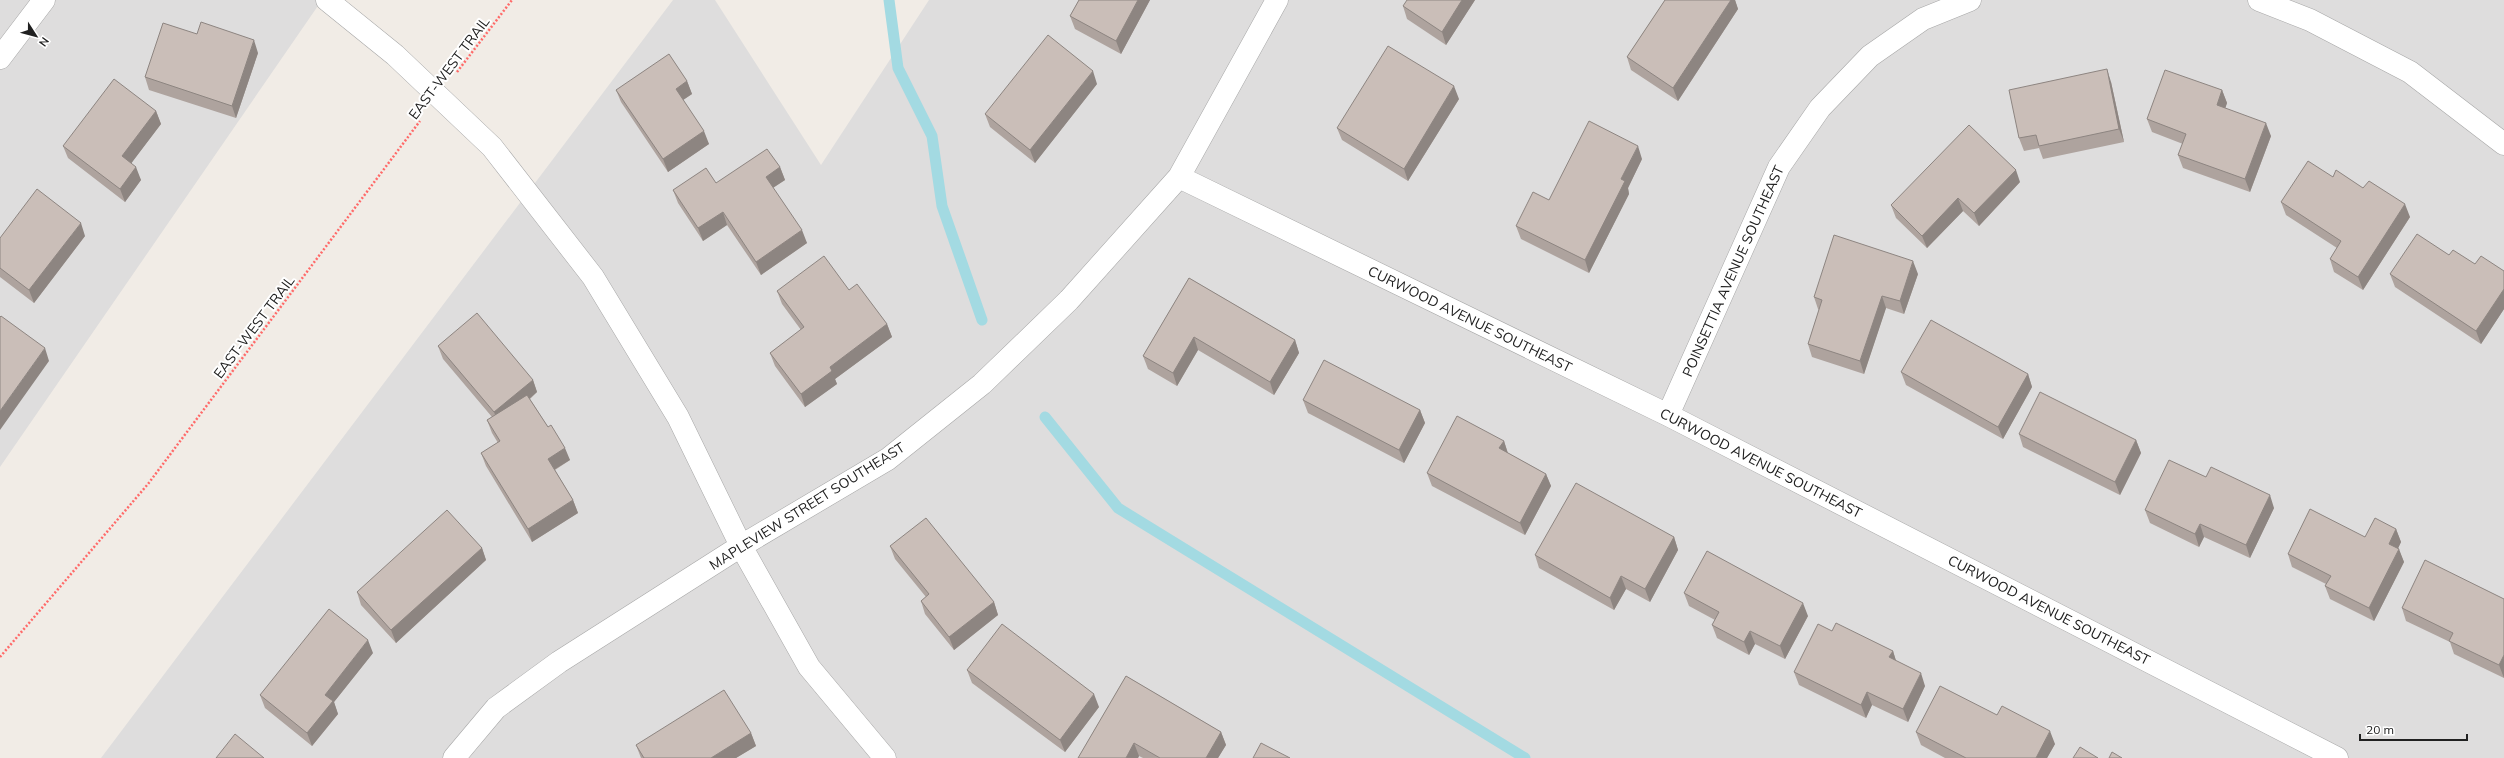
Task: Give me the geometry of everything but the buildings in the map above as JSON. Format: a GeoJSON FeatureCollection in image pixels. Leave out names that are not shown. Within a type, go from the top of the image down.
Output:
{"type":"FeatureCollection","features":[{"type":"Feature","properties":{"kind":"street"},"geometry":{"type":"LineString","coordinates":[[0,58],[44,0]]}},
{"type":"Feature","properties":{"kind":"street"},"geometry":{"type":"LineString","coordinates":[[327,0],[395,55],[492,147],[593,277],[678,417],[741,546],[809,667],[885,758]]}},
{"type":"Feature","properties":{"kind":"street","name":"MAPLEVIEW STREET SOUTHEAST"},"geometry":{"type":"LineString","coordinates":[[454,758],[496,708],[559,662],[741,546],[888,459],[982,384],[1069,300],[1179,177],[1276,0]]}},
{"type":"Feature","properties":{"kind":"street","name":"POINSETTIA AVENUE SOUTHEAST"},"geometry":{"type":"LineString","coordinates":[[1668,415],[1779,167],[1820,108],[1870,56],[1923,19],[1970,0]]}},
{"type":"Feature","properties":{"kind":"street"},"geometry":{"type":"LineString","coordinates":[[2259,0],[2310,20],[2410,72],[2504,144]]}},
{"type":"Feature","properties":{"kind":"street","name":"CURWOOD AVENUE SOUTHEAST"},"geometry":{"type":"LineString","coordinates":[[1179,177],[1668,415],[2337,758]]}},
{"type":"Feature","properties":{"kind":"path","name":"EAST-WEST TRAIL"},"geometry":{"type":"LineString","coordinates":[[0,657],[148,484],[438,96],[512,0]]}},
{"type":"Feature","properties":{"kind":"shaded area"},"geometry":{"type":"Polygon","coordinates":[[[0,0],[322,0],[0,467],[0,0]]]}},
{"type":"Feature","properties":{"kind":"shaded area"},"geometry":{"type":"Polygon","coordinates":[[[673,0],[715,0],[821,165],[929,0],[2504,0],[2504,758],[101,758],[673,0]]]}},
{"type":"Feature","properties":{"kind":"waterway"},"geometry":{"type":"LineString","coordinates":[[889,0],[898,68],[932,136],[942,206],[982,320]]}},
{"type":"Feature","properties":{"kind":"waterway"},"geometry":{"type":"LineString","coordinates":[[1045,417],[1118,508],[1525,758]]}}]}
